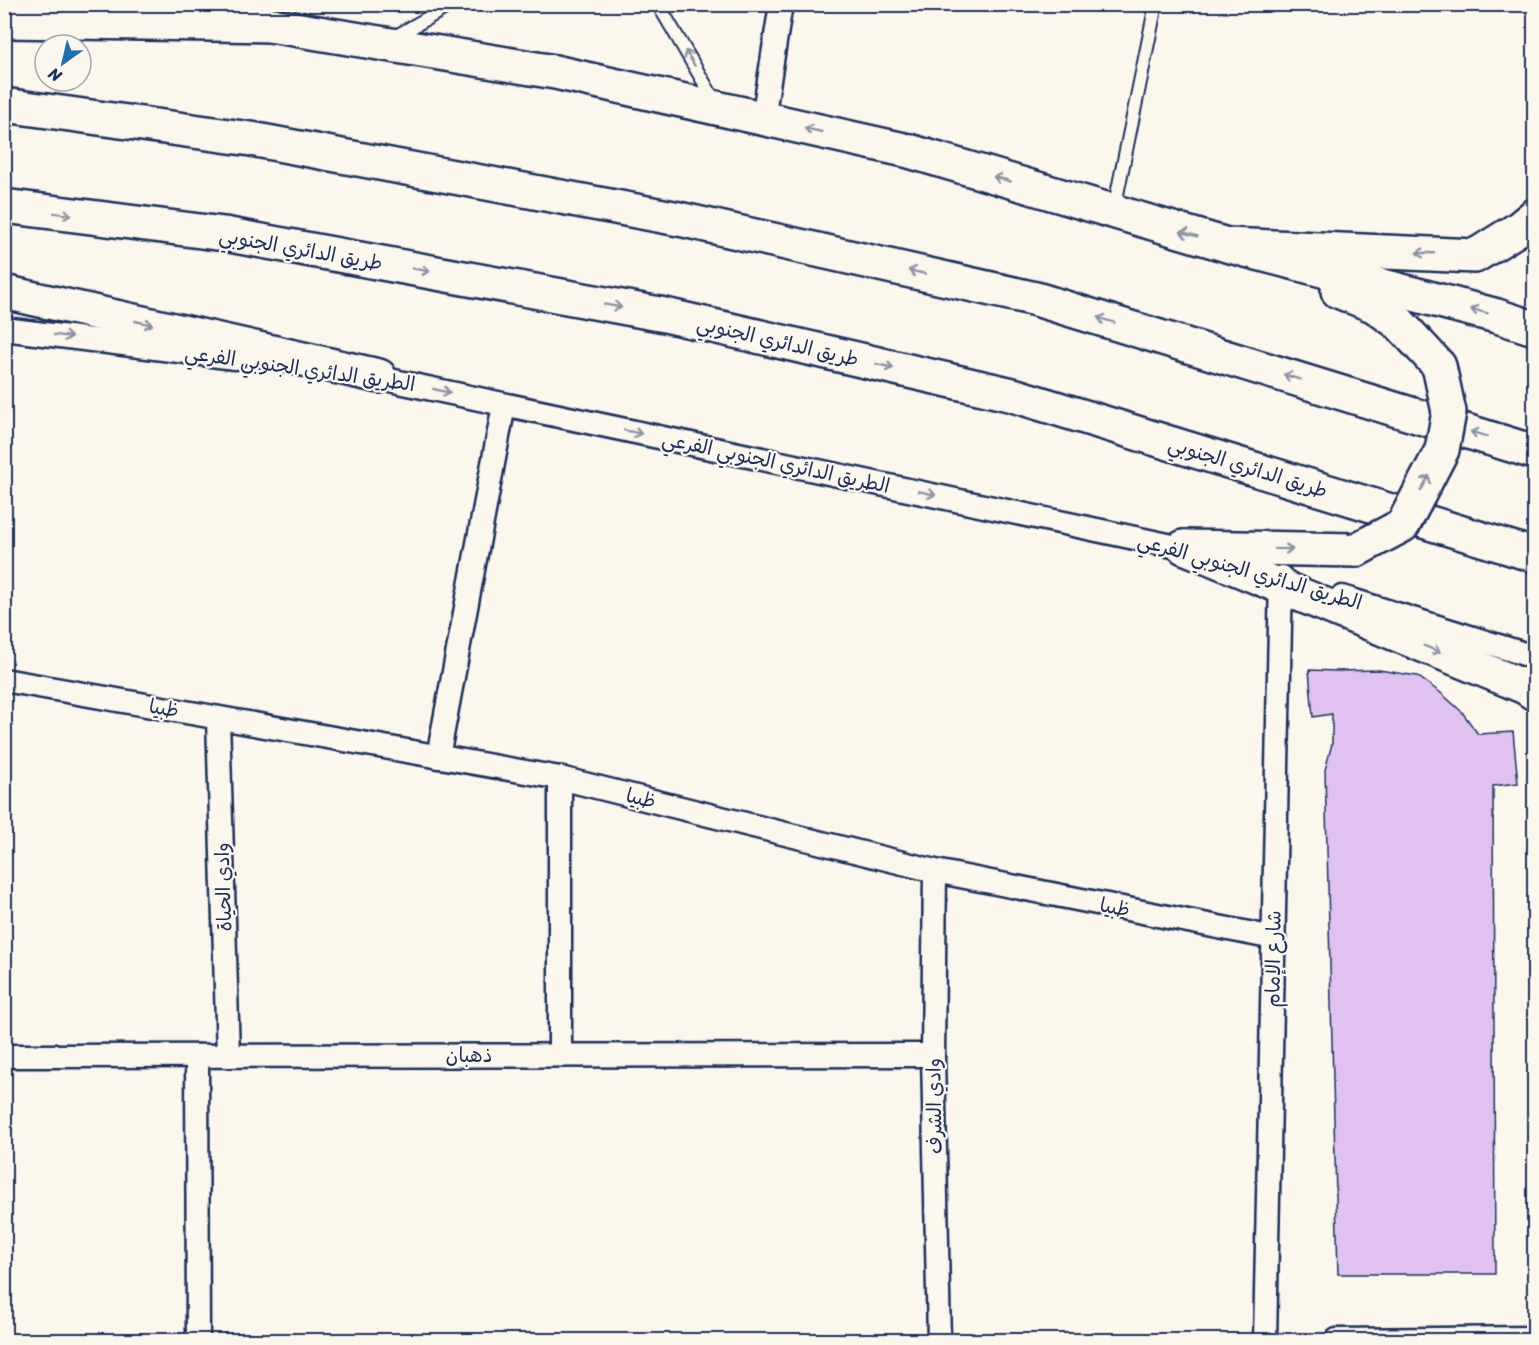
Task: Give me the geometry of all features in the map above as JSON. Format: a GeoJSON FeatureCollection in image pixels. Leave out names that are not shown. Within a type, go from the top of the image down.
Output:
{"type":"FeatureCollection","features":[{"type":"Feature","properties":{"kind":"main road"},"geometry":{"type":"LineString","coordinates":[[142,4],[555,72],[909,151],[1227,245],[1497,316],[1534,328]]}},
{"type":"Feature","properties":{"kind":"main road"},"geometry":{"type":"LineString","coordinates":[[4,21],[273,25]]}},
{"type":"Feature","properties":{"kind":"main road"},"geometry":{"type":"LineString","coordinates":[[4,105],[251,139],[679,219],[1024,296],[1534,452]]}},
{"type":"Feature","properties":{"kind":"main road","name":"طريق الدائري الجنوبي"},"geometry":{"type":"LineString","coordinates":[[4,206],[224,234],[665,315],[1013,395],[1534,555]]}},
{"type":"Feature","properties":{"kind":"main road"},"geometry":{"type":"LineString","coordinates":[[1227,245],[1475,256],[1534,216]]}},
{"type":"Feature","properties":{"kind":"main road"},"geometry":{"type":"LineString","coordinates":[[1184,547],[1356,550],[1403,525],[1442,450],[1449,412],[1439,366],[1400,324],[1375,306],[1227,245]]}},
{"type":"Feature","properties":{"kind":"main road"},"geometry":{"type":"LineString","coordinates":[[4,292],[380,376]]}},
{"type":"Feature","properties":{"kind":"main road"},"geometry":{"type":"LineString","coordinates":[[1184,547],[1281,582],[1525,687],[1534,693]]}},
{"type":"Feature","properties":{"kind":"street"},"geometry":{"type":"LineString","coordinates":[[763,119],[781,4]]}},
{"type":"Feature","properties":{"kind":"street","name":"الطريق الدائري الجنوبي الفرعي"},"geometry":{"type":"LineString","coordinates":[[4,329],[380,376],[504,405],[1184,547]]}},
{"type":"Feature","properties":{"kind":"street"},"geometry":{"type":"LineString","coordinates":[[438,757],[504,405]]}},
{"type":"Feature","properties":{"kind":"street","name":"الطريق الدائري الجنوبي الفرعي"},"geometry":{"type":"LineString","coordinates":[[1281,582],[1534,657]]}},
{"type":"Feature","properties":{"kind":"street","name":"شارع الإمام"},"geometry":{"type":"LineString","coordinates":[[1265,1341],[1281,582]]}},
{"type":"Feature","properties":{"kind":"street","name":"ظبيا"},"geometry":{"type":"LineString","coordinates":[[4,680],[560,778],[935,871],[1274,938]]}},
{"type":"Feature","properties":{"kind":"street","name":"وادي الحياة"},"geometry":{"type":"LineString","coordinates":[[218,718],[228,1056]]}},
{"type":"Feature","properties":{"kind":"street"},"geometry":{"type":"LineString","coordinates":[[560,778],[560,1055]]}},
{"type":"Feature","properties":{"kind":"street","name":"وادي الشرف"},"geometry":{"type":"LineString","coordinates":[[935,871],[933,1055],[939,1341]]}},
{"type":"Feature","properties":{"kind":"street","name":"ذهبان"},"geometry":{"type":"LineString","coordinates":[[4,1056],[933,1055]]}},
{"type":"Feature","properties":{"kind":"street"},"geometry":{"type":"LineString","coordinates":[[197,1056],[198,1341]]}},
{"type":"Feature","properties":{"kind":"street"},"geometry":{"type":"LineString","coordinates":[[1337,1341],[1534,1338]]}},
{"type":"Feature","properties":{"kind":"lane"},"geometry":{"type":"LineString","coordinates":[[383,43],[452,4]]}},
{"type":"Feature","properties":{"kind":"lane"},"geometry":{"type":"LineString","coordinates":[[658,4],[720,109]]}},
{"type":"Feature","properties":{"kind":"lane"},"geometry":{"type":"LineString","coordinates":[[1113,212],[1156,4]]}},
{"type":"Feature","properties":{"kind":"building"},"geometry":{"type":"Polygon","coordinates":[[[1309,670],[1379,670],[1417,676],[1462,712],[1478,734],[1513,732],[1518,783],[1493,786],[1495,1274],[1338,1274],[1325,770],[1332,744],[1332,714],[1313,717],[1309,670]]]}}]}
